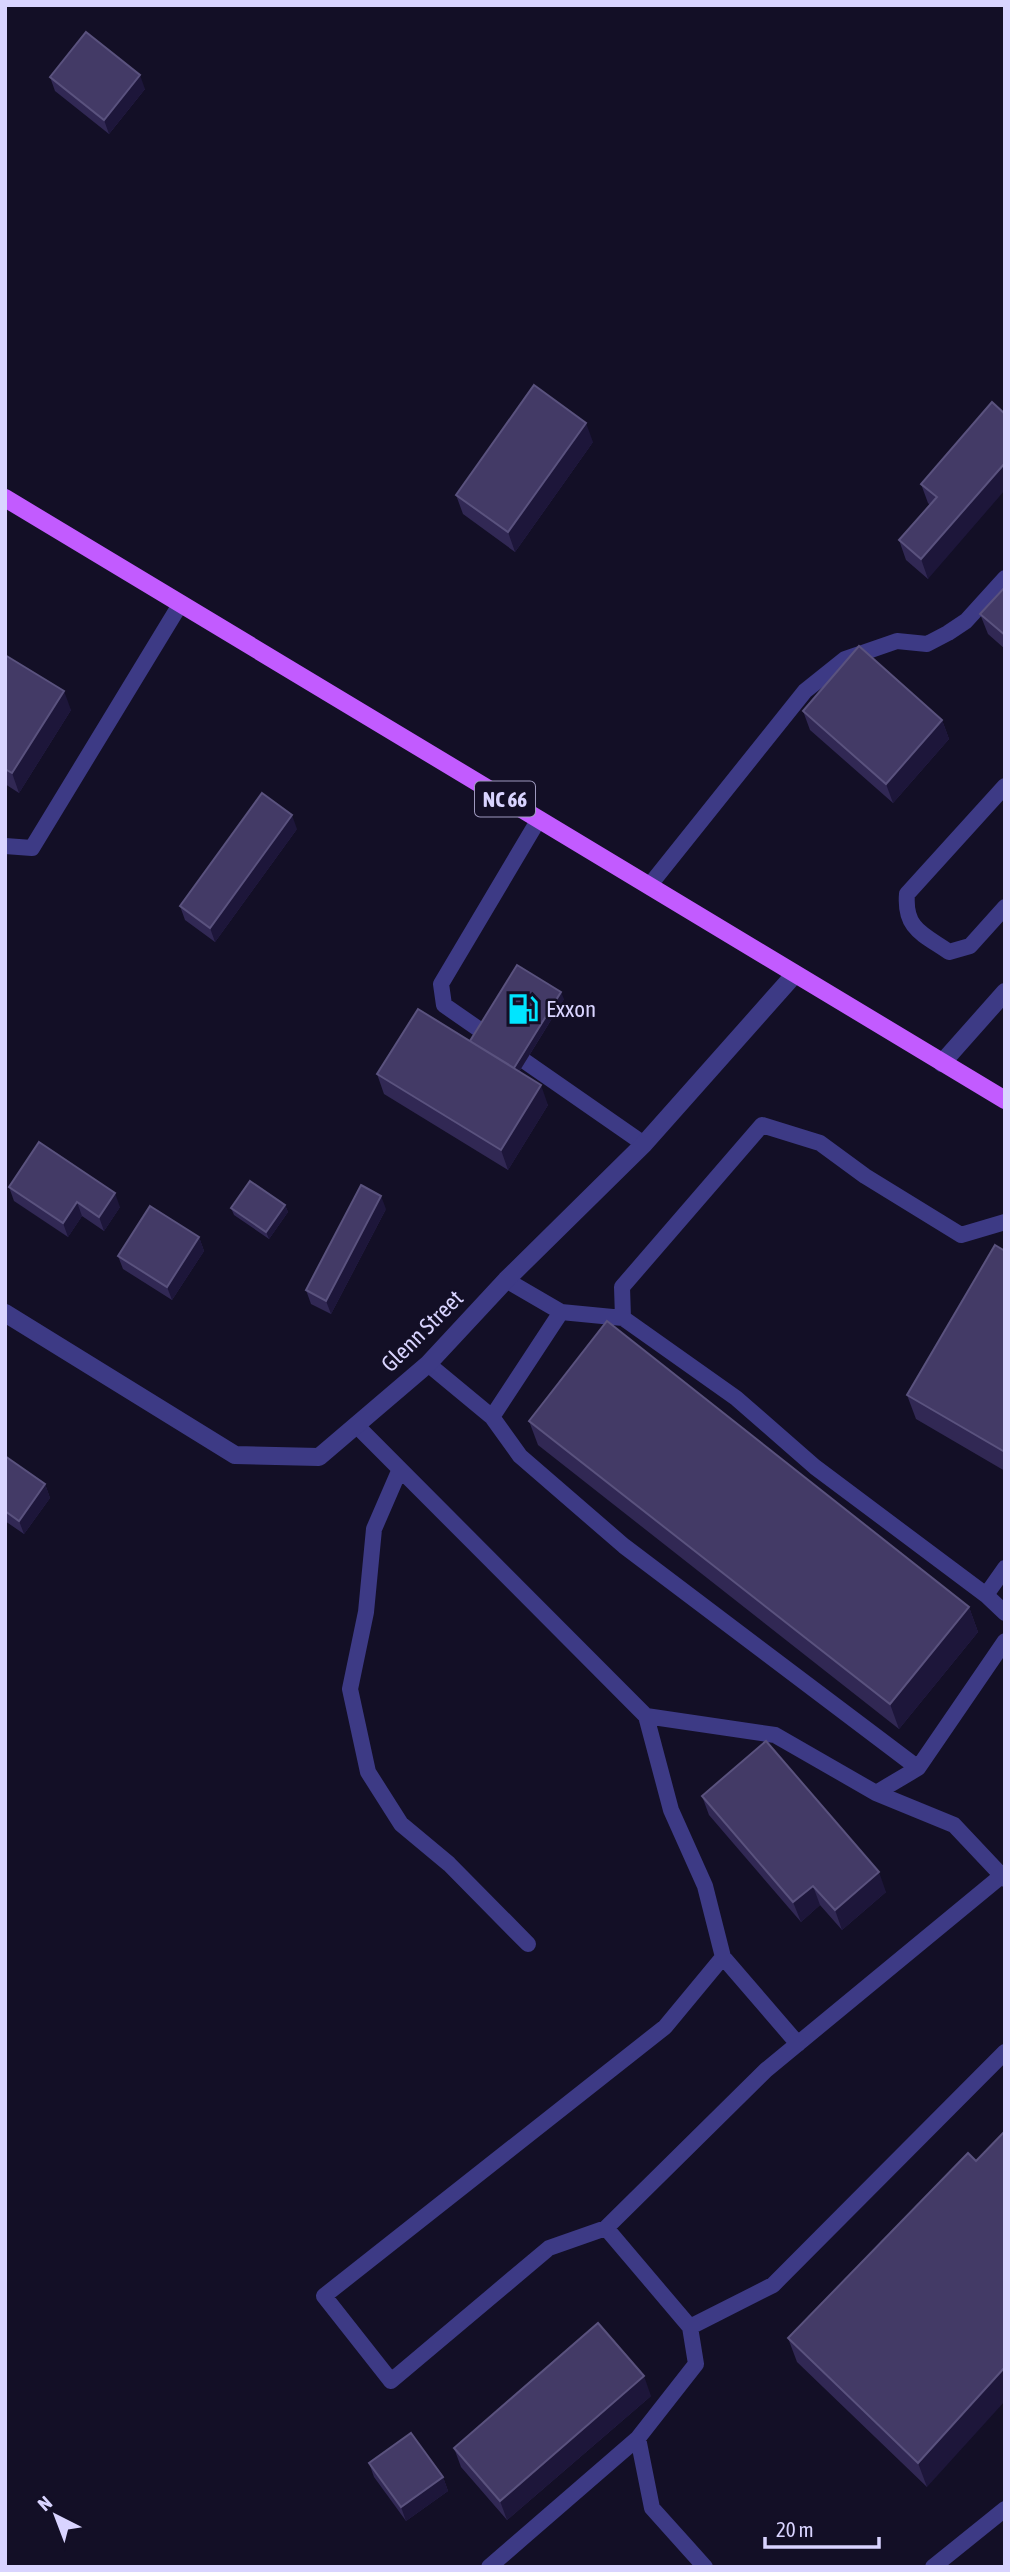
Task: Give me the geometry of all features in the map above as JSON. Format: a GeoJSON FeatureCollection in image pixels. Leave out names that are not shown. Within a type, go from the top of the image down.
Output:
{"type":"FeatureCollection","features":[{"type":"Feature","properties":{"kind":"main road","name":"NC 66"},"geometry":{"type":"LineString","coordinates":[[5,498],[1005,1100]]}},
{"type":"Feature","properties":{"kind":"street","name":"Glenn Street"},"geometry":{"type":"LineString","coordinates":[[5,1313],[236,1455],[319,1457],[429,1364],[506,1280],[644,1144],[795,974]]}},
{"type":"Feature","properties":{"kind":"street"},"geometry":{"type":"LineString","coordinates":[[942,1063],[1005,992]]}},
{"type":"Feature","properties":{"kind":"lane"},"geometry":{"type":"LineString","coordinates":[[649,886],[806,691],[845,659],[897,641],[927,645],[948,634],[966,621],[1005,578]]}},
{"type":"Feature","properties":{"kind":"lane"},"geometry":{"type":"LineString","coordinates":[[5,846],[32,848],[181,603]]}},
{"type":"Feature","properties":{"kind":"lane"},"geometry":{"type":"LineString","coordinates":[[1005,786],[907,894],[905,914],[913,927],[949,952],[970,946],[1005,907]]}},
{"type":"Feature","properties":{"kind":"lane"},"geometry":{"type":"LineString","coordinates":[[539,820],[441,984],[444,1005],[644,1144]]}},
{"type":"Feature","properties":{"kind":"lane"},"geometry":{"type":"LineString","coordinates":[[623,1318],[622,1287],[762,1125],[820,1143],[865,1177],[961,1235],[1005,1222]]}},
{"type":"Feature","properties":{"kind":"lane"},"geometry":{"type":"LineString","coordinates":[[506,1280],[561,1312],[623,1318],[736,1398],[815,1467],[986,1595],[1005,1613]]}},
{"type":"Feature","properties":{"kind":"lane"},"geometry":{"type":"LineString","coordinates":[[492,1417],[561,1312]]}},
{"type":"Feature","properties":{"kind":"lane"},"geometry":{"type":"LineString","coordinates":[[429,1364],[492,1417],[520,1456],[624,1546],[918,1768]]}},
{"type":"Feature","properties":{"kind":"lane"},"geometry":{"type":"LineString","coordinates":[[356,1425],[646,1716],[671,1810],[705,1886],[723,1957],[798,2044]]}},
{"type":"Feature","properties":{"kind":"lane"},"geometry":{"type":"LineString","coordinates":[[400,1469],[374,1529],[366,1612],[350,1689],[368,1772],[401,1824],[449,1864],[528,1944]]}},
{"type":"Feature","properties":{"kind":"lane"},"geometry":{"type":"LineString","coordinates":[[986,1595],[1005,1568]]}},
{"type":"Feature","properties":{"kind":"lane"},"geometry":{"type":"LineString","coordinates":[[876,1793],[918,1768],[1005,1641]]}},
{"type":"Feature","properties":{"kind":"lane"},"geometry":{"type":"LineString","coordinates":[[646,1716],[775,1735],[876,1793],[954,1825],[1004,1876],[766,2070],[606,2228],[549,2248],[391,2381],[324,2296],[665,2027],[723,1957]]}},
{"type":"Feature","properties":{"kind":"lane"},"geometry":{"type":"LineString","coordinates":[[690,2327],[773,2286],[1005,2052]]}},
{"type":"Feature","properties":{"kind":"lane"},"geometry":{"type":"LineString","coordinates":[[489,2567],[638,2438],[696,2364],[690,2327],[606,2228]]}},
{"type":"Feature","properties":{"kind":"lane"},"geometry":{"type":"LineString","coordinates":[[638,2438],[652,2508],[705,2567]]}},
{"type":"Feature","properties":{"kind":"lane"},"geometry":{"type":"LineString","coordinates":[[933,2567],[1005,2509]]}},
{"type":"Feature","properties":{"kind":"building"},"geometry":{"type":"Polygon","coordinates":[[[86,32],[140,75],[104,120],[50,77],[86,32]]]}},
{"type":"Feature","properties":{"kind":"building"},"geometry":{"type":"Polygon","coordinates":[[[534,385],[586,423],[508,532],[456,495],[534,385]]]}},
{"type":"Feature","properties":{"kind":"building"},"geometry":{"type":"Polygon","coordinates":[[[992,402],[1005,414],[1005,463],[921,559],[899,540],[937,497],[921,484],[992,402]]]}},
{"type":"Feature","properties":{"kind":"building"},"geometry":{"type":"Polygon","coordinates":[[[1005,587],[1005,635],[980,614],[1005,587]]]}},
{"type":"Feature","properties":{"kind":"building"},"geometry":{"type":"Polygon","coordinates":[[[859,646],[942,720],[886,784],[803,711],[859,646]]]}},
{"type":"Feature","properties":{"kind":"building"},"geometry":{"type":"Polygon","coordinates":[[[5,655],[64,691],[12,773],[5,769],[5,655]]]}},
{"type":"Feature","properties":{"kind":"building"},"geometry":{"type":"Polygon","coordinates":[[[262,793],[292,815],[210,928],[180,906],[262,793]]]}},
{"type":"Feature","properties":{"kind":"building"},"geometry":{"type":"Polygon","coordinates":[[[517,965],[561,992],[514,1068],[470,1041],[517,965]]]}},
{"type":"Feature","properties":{"kind":"building"},"geometry":{"type":"Polygon","coordinates":[[[418,1009],[541,1085],[501,1150],[377,1074],[418,1009]]]}},
{"type":"Feature","properties":{"kind":"building"},"geometry":{"type":"Polygon","coordinates":[[[39,1142],[115,1193],[99,1217],[77,1202],[63,1223],[9,1187],[39,1142]]]}},
{"type":"Feature","properties":{"kind":"building"},"geometry":{"type":"Polygon","coordinates":[[[250,1181],[285,1205],[266,1232],[231,1208],[250,1181]]]}},
{"type":"Feature","properties":{"kind":"building"},"geometry":{"type":"Polygon","coordinates":[[[361,1185],[381,1196],[326,1301],[306,1290],[361,1185]]]}},
{"type":"Feature","properties":{"kind":"building"},"geometry":{"type":"Polygon","coordinates":[[[150,1206],[199,1237],[167,1287],[118,1256],[150,1206]]]}},
{"type":"Feature","properties":{"kind":"building"},"geometry":{"type":"Polygon","coordinates":[[[995,1245],[1005,1251],[1005,1452],[907,1395],[995,1245]]]}},
{"type":"Feature","properties":{"kind":"building"},"geometry":{"type":"Polygon","coordinates":[[[607,1321],[969,1607],[890,1704],[529,1421],[607,1321]]]}},
{"type":"Feature","properties":{"kind":"building"},"geometry":{"type":"Polygon","coordinates":[[[5,1456],[45,1484],[19,1521],[5,1511],[5,1456]]]}},
{"type":"Feature","properties":{"kind":"building"},"geometry":{"type":"Polygon","coordinates":[[[766,1741],[879,1872],[835,1910],[813,1886],[793,1902],[702,1796],[766,1741]]]}},
{"type":"Feature","properties":{"kind":"building"},"geometry":{"type":"Polygon","coordinates":[[[1005,2131],[1005,2367],[918,2463],[788,2338],[968,2153],[976,2161],[1005,2131]]]}},
{"type":"Feature","properties":{"kind":"building"},"geometry":{"type":"Polygon","coordinates":[[[598,2323],[644,2376],[500,2501],[454,2448],[598,2323]]]}},
{"type":"Feature","properties":{"kind":"building"},"geometry":{"type":"Polygon","coordinates":[[[411,2433],[443,2477],[401,2507],[369,2463],[411,2433]]]}},
{"type":"Feature","properties":{"kind":"place","name":"Exxon"},"geometry":{"type":"Point","coordinates":[523,1009]}}]}
